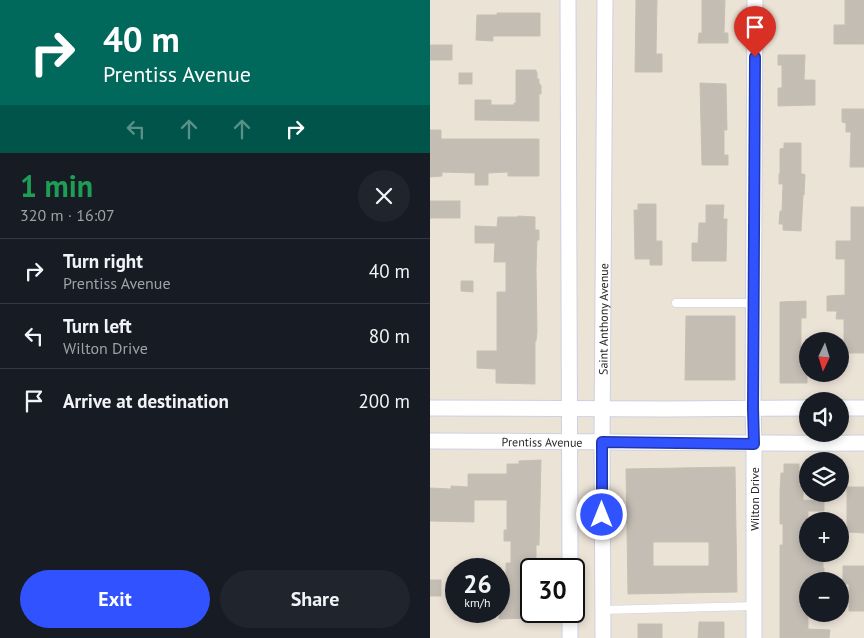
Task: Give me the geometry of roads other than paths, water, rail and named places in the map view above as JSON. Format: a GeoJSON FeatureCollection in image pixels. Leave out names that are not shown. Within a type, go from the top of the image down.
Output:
{"type":"FeatureCollection","features":[{"type":"Feature","properties":{"kind":"street"},"geometry":{"type":"LineString","coordinates":[[568,0],[570,558]]}},
{"type":"Feature","properties":{"kind":"street","name":"Saint Anthony Avenue"},"geometry":{"type":"LineString","coordinates":[[604,638],[602,409],[605,0]]}},
{"type":"Feature","properties":{"kind":"street","name":"Wilton Drive"},"geometry":{"type":"LineString","coordinates":[[754,638],[755,0]]}},
{"type":"Feature","properties":{"kind":"street"},"geometry":{"type":"LineString","coordinates":[[430,408],[799,408]]}},
{"type":"Feature","properties":{"kind":"street"},"geometry":{"type":"LineString","coordinates":[[849,408],[864,408]]}},
{"type":"Feature","properties":{"kind":"street","name":"Prentiss Avenue"},"geometry":{"type":"LineString","coordinates":[[430,440],[754,444],[864,443]]}},
{"type":"Feature","properties":{"kind":"street"},"geometry":{"type":"LineString","coordinates":[[570,623],[570,638]]}},
{"type":"Feature","properties":{"kind":"lane"},"geometry":{"type":"LineString","coordinates":[[676,303],[754,303]]}},
{"type":"Feature","properties":{"kind":"lane"},"geometry":{"type":"LineString","coordinates":[[603,610],[754,606]]}}]}
